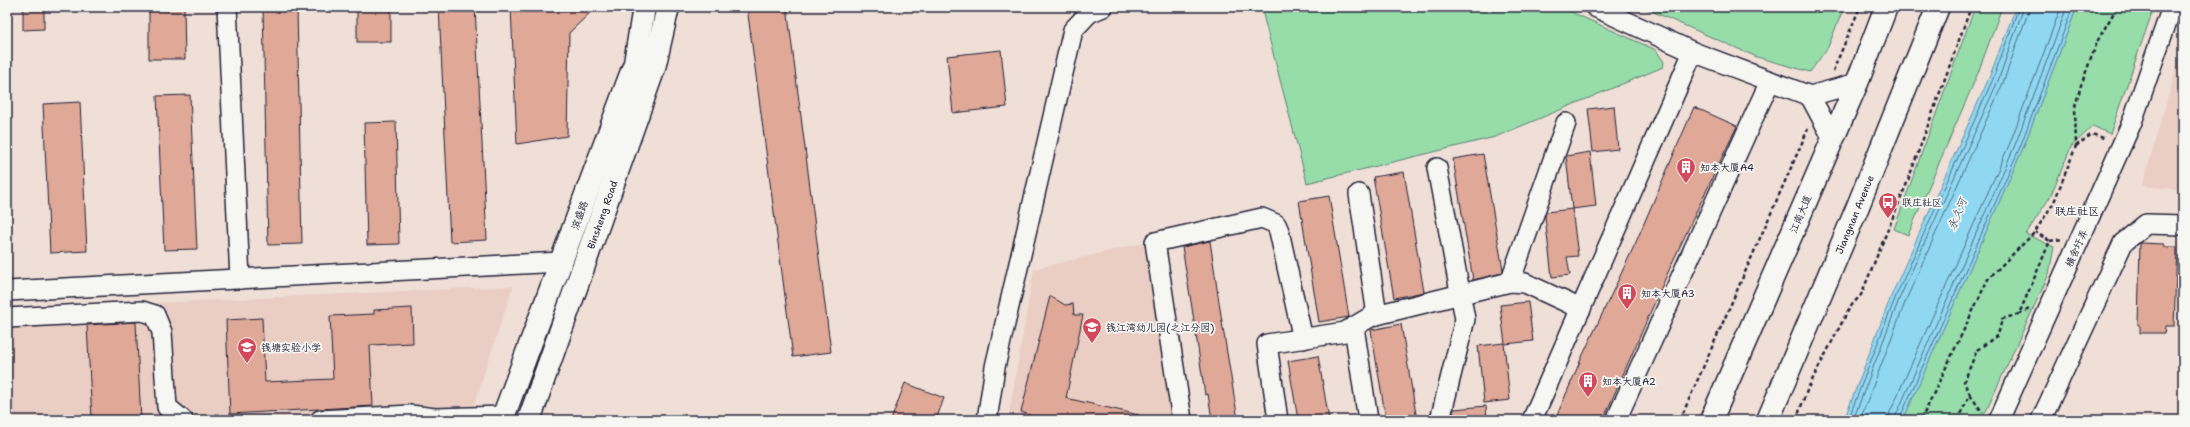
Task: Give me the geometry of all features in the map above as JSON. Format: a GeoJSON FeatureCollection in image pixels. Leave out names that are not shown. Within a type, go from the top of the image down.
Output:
{"type":"FeatureCollection","features":[{"type":"Feature","properties":{"kind":"main road","name":"滨盛路"},"geometry":{"type":"LineString","coordinates":[[503,418],[635,63],[644,7]]}},
{"type":"Feature","properties":{"kind":"main road","name":"Binsheng Road"},"geometry":{"type":"LineString","coordinates":[[529,420],[654,68],[668,7]]}},
{"type":"Feature","properties":{"kind":"main road","name":"江南大道"},"geometry":{"type":"LineString","coordinates":[[1711,420],[1857,83],[1886,7]]}},
{"type":"Feature","properties":{"kind":"main road","name":"Jiangnan Avenue"},"geometry":{"type":"LineString","coordinates":[[1768,420],[1858,206],[1938,7]]}},
{"type":"Feature","properties":{"kind":"street"},"geometry":{"type":"LineString","coordinates":[[227,7],[240,279]]}},
{"type":"Feature","properties":{"kind":"street"},"geometry":{"type":"LineString","coordinates":[[987,420],[995,367],[1073,30],[1089,13],[1103,7]]}},
{"type":"Feature","properties":{"kind":"street"},"geometry":{"type":"LineString","coordinates":[[1595,7],[1693,52],[1817,99],[1857,83]]}},
{"type":"Feature","properties":{"kind":"street","name":"横舍圩弄"},"geometry":{"type":"LineString","coordinates":[[1993,419],[2132,122],[2172,7]]}},
{"type":"Feature","properties":{"kind":"street"},"geometry":{"type":"LineString","coordinates":[[1532,420],[1693,52]]}},
{"type":"Feature","properties":{"kind":"street"},"geometry":{"type":"LineString","coordinates":[[1616,420],[1770,81]]}},
{"type":"Feature","properties":{"kind":"street"},"geometry":{"type":"LineString","coordinates":[[1817,99],[1833,139]]}},
{"type":"Feature","properties":{"kind":"street"},"geometry":{"type":"LineString","coordinates":[[1510,282],[1566,123]]}},
{"type":"Feature","properties":{"kind":"street"},"geometry":{"type":"LineString","coordinates":[[1437,168],[1465,319],[1440,420]]}},
{"type":"Feature","properties":{"kind":"street"},"geometry":{"type":"LineString","coordinates":[[1358,194],[1377,315]]}},
{"type":"Feature","properties":{"kind":"street"},"geometry":{"type":"LineString","coordinates":[[1182,420],[1155,242],[1262,218],[1276,224],[1279,231],[1302,339]]}},
{"type":"Feature","properties":{"kind":"street"},"geometry":{"type":"LineString","coordinates":[[2041,420],[2123,243],[2146,224],[2183,225]]}},
{"type":"Feature","properties":{"kind":"street"},"geometry":{"type":"LineString","coordinates":[[7,291],[561,262]]}},
{"type":"Feature","properties":{"kind":"street"},"geometry":{"type":"LineString","coordinates":[[1278,420],[1267,344],[1345,332],[1377,315],[1510,282],[1525,283],[1581,309]]}},
{"type":"Feature","properties":{"kind":"street"},"geometry":{"type":"LineString","coordinates":[[7,318],[142,311],[155,315],[162,332],[167,407],[183,420]]}},
{"type":"Feature","properties":{"kind":"street"},"geometry":{"type":"LineString","coordinates":[[1354,327],[1368,420]]}},
{"type":"Feature","properties":{"kind":"street"},"geometry":{"type":"LineString","coordinates":[[320,420],[410,415],[435,419],[503,418]]}},
{"type":"Feature","properties":{"kind":"path"},"geometry":{"type":"LineString","coordinates":[[1680,420],[1817,99],[1860,7]]}},
{"type":"Feature","properties":{"kind":"path"},"geometry":{"type":"LineString","coordinates":[[1796,420],[1808,388],[1847,314],[1861,295],[1907,183],[1971,7]]}},
{"type":"Feature","properties":{"kind":"path"},"geometry":{"type":"LineString","coordinates":[[1921,420],[1988,278],[2035,232],[2054,202],[2076,146],[2075,107],[2081,85],[2098,40],[2117,7]]}},
{"type":"Feature","properties":{"kind":"path"},"geometry":{"type":"LineString","coordinates":[[2076,146],[2092,134],[2110,141]]}},
{"type":"Feature","properties":{"kind":"path"},"geometry":{"type":"LineString","coordinates":[[2035,232],[2050,240],[2062,239]]}},
{"type":"Feature","properties":{"kind":"path"},"geometry":{"type":"LineString","coordinates":[[1993,419],[1970,395],[1964,382],[1977,350],[1998,336],[2002,319],[2019,314],[2050,240]]}},
{"type":"Feature","properties":{"kind":"path"},"geometry":{"type":"LineString","coordinates":[[1957,420],[1970,395]]}},
{"type":"Feature","properties":{"kind":"shaded area"},"geometry":{"type":"Polygon","coordinates":[[[2183,46],[2183,190],[2142,186],[2183,46]]]}},
{"type":"Feature","properties":{"kind":"shaded area","name":"钱江湾幼儿园(之江分园)"},"geometry":{"type":"Polygon","coordinates":[[[1147,242],[1175,420],[1008,420],[1034,269],[1147,242]]]}},
{"type":"Feature","properties":{"kind":"shaded area","name":"钱塘实验小学"},"geometry":{"type":"Polygon","coordinates":[[[513,286],[469,420],[7,420],[7,310],[513,286]]]}},
{"type":"Feature","properties":{"kind":"green space"},"geometry":{"type":"Polygon","coordinates":[[[1261,7],[1560,7],[1656,50],[1664,62],[1663,67],[1495,137],[1307,183],[1261,7]]]}},
{"type":"Feature","properties":{"kind":"green space"},"geometry":{"type":"Polygon","coordinates":[[[1642,7],[1844,7],[1828,47],[1810,72],[1757,57],[1642,7]]]}},
{"type":"Feature","properties":{"kind":"green space"},"geometry":{"type":"Polygon","coordinates":[[[1975,7],[2002,7],[1978,73],[1908,235],[1894,229],[1975,7]]]}},
{"type":"Feature","properties":{"kind":"green space"},"geometry":{"type":"Polygon","coordinates":[[[2077,7],[2154,7],[2110,134],[2093,126],[2071,147],[2050,197],[2026,234],[2054,247],[2049,274],[1982,420],[1903,420],[2023,148],[2077,7]]]}},
{"type":"Feature","properties":{"kind":"water","name":"永久河"},"geometry":{"type":"Polygon","coordinates":[[[2016,7],[2077,7],[2023,148],[1903,420],[1844,420],[1892,294],[1989,78],[2016,7]]]}},
{"type":"Feature","properties":{"kind":"building"},"geometry":{"type":"Polygon","coordinates":[[[23,7],[44,7],[44,29],[23,30],[23,7]]]}},
{"type":"Feature","properties":{"kind":"building"},"geometry":{"type":"Polygon","coordinates":[[[149,7],[184,7],[185,59],[149,59],[149,7]]]}},
{"type":"Feature","properties":{"kind":"building"},"geometry":{"type":"Polygon","coordinates":[[[263,7],[297,7],[302,244],[268,245],[263,7]]]}},
{"type":"Feature","properties":{"kind":"building"},"geometry":{"type":"Polygon","coordinates":[[[357,7],[391,7],[391,42],[357,42],[357,7]]]}},
{"type":"Feature","properties":{"kind":"building"},"geometry":{"type":"Polygon","coordinates":[[[439,7],[475,7],[487,240],[450,242],[439,7]]]}},
{"type":"Feature","properties":{"kind":"building"},"geometry":{"type":"Polygon","coordinates":[[[511,7],[596,7],[569,33],[567,136],[517,144],[511,7]]]}},
{"type":"Feature","properties":{"kind":"building"},"geometry":{"type":"Polygon","coordinates":[[[747,7],[787,7],[831,352],[793,357],[747,7]]]}},
{"type":"Feature","properties":{"kind":"building"},"geometry":{"type":"Polygon","coordinates":[[[1001,50],[1007,107],[953,113],[947,56],[1001,50]]]}},
{"type":"Feature","properties":{"kind":"building"},"geometry":{"type":"Polygon","coordinates":[[[190,95],[197,249],[164,250],[157,96],[190,95]]]}},
{"type":"Feature","properties":{"kind":"building"},"geometry":{"type":"Polygon","coordinates":[[[80,102],[87,251],[50,253],[43,104],[80,102]]]}},
{"type":"Feature","properties":{"kind":"building"},"geometry":{"type":"Polygon","coordinates":[[[1614,106],[1618,149],[1593,152],[1588,109],[1614,106]]]}},
{"type":"Feature","properties":{"kind":"building"},"geometry":{"type":"Polygon","coordinates":[[[1694,107],[1737,126],[1673,261],[1603,420],[1555,420],[1581,359],[1636,242],[1694,107]]]}},
{"type":"Feature","properties":{"kind":"building"},"geometry":{"type":"Polygon","coordinates":[[[396,122],[399,244],[367,245],[364,123],[396,122]]]}},
{"type":"Feature","properties":{"kind":"building"},"geometry":{"type":"Polygon","coordinates":[[[1590,152],[1596,206],[1572,209],[1566,156],[1590,152]]]}},
{"type":"Feature","properties":{"kind":"building"},"geometry":{"type":"Polygon","coordinates":[[[1483,154],[1503,270],[1502,273],[1473,280],[1453,159],[1483,154]]]}},
{"type":"Feature","properties":{"kind":"building"},"geometry":{"type":"Polygon","coordinates":[[[1404,172],[1424,292],[1394,298],[1373,177],[1404,172]]]}},
{"type":"Feature","properties":{"kind":"building"},"geometry":{"type":"Polygon","coordinates":[[[1329,196],[1349,317],[1319,322],[1299,201],[1329,196]]]}},
{"type":"Feature","properties":{"kind":"building"},"geometry":{"type":"Polygon","coordinates":[[[1572,209],[1578,256],[1567,257],[1570,275],[1552,277],[1545,217],[1546,212],[1572,209]]]}},
{"type":"Feature","properties":{"kind":"building"},"geometry":{"type":"Polygon","coordinates":[[[1210,241],[1238,420],[1212,420],[1208,394],[1205,395],[1182,247],[1210,241]]]}},
{"type":"Feature","properties":{"kind":"building"},"geometry":{"type":"Polygon","coordinates":[[[2140,243],[2164,244],[2164,247],[2177,247],[2174,326],[2166,326],[2165,333],[2140,333],[2140,325],[2138,325],[2140,243]]]}},
{"type":"Feature","properties":{"kind":"building"},"geometry":{"type":"Polygon","coordinates":[[[1050,296],[1065,305],[1073,304],[1074,315],[1083,315],[1066,398],[1139,415],[1138,420],[1032,420],[1032,416],[1021,412],[1050,296]]]}},
{"type":"Feature","properties":{"kind":"building"},"geometry":{"type":"Polygon","coordinates":[[[1528,302],[1533,341],[1505,344],[1500,305],[1528,302]]]}},
{"type":"Feature","properties":{"kind":"building"},"geometry":{"type":"Polygon","coordinates":[[[412,308],[413,343],[370,345],[373,406],[230,414],[226,320],[262,318],[265,382],[333,379],[330,316],[374,314],[374,310],[412,308]]]}},
{"type":"Feature","properties":{"kind":"building"},"geometry":{"type":"Polygon","coordinates":[[[136,322],[141,420],[92,420],[87,325],[136,322]]]}},
{"type":"Feature","properties":{"kind":"building"},"geometry":{"type":"Polygon","coordinates":[[[1401,324],[1417,420],[1386,420],[1371,330],[1401,324]]]}},
{"type":"Feature","properties":{"kind":"building"},"geometry":{"type":"Polygon","coordinates":[[[1504,343],[1510,400],[1484,403],[1478,346],[1504,343]]]}},
{"type":"Feature","properties":{"kind":"building"},"geometry":{"type":"Polygon","coordinates":[[[1318,356],[1329,420],[1298,420],[1288,361],[1318,356]]]}},
{"type":"Feature","properties":{"kind":"building"},"geometry":{"type":"Polygon","coordinates":[[[905,383],[944,398],[936,420],[891,420],[905,383]]]}},
{"type":"Feature","properties":{"kind":"building"},"geometry":{"type":"Polygon","coordinates":[[[1486,406],[1487,420],[1451,420],[1454,409],[1486,406]]]}},
{"type":"Feature","properties":{"kind":"place","name":"知本大厦A4"},"geometry":{"type":"Point","coordinates":[1686,184]}},
{"type":"Feature","properties":{"kind":"place","name":"联庄社区"},"geometry":{"type":"Point","coordinates":[1888,219]}},
{"type":"Feature","properties":{"kind":"place","name":"知本大厦A3"},"geometry":{"type":"Point","coordinates":[1627,310]}},
{"type":"Feature","properties":{"kind":"place","name":"钱江湾幼儿园(之江分园)"},"geometry":{"type":"Point","coordinates":[1092,344]}},
{"type":"Feature","properties":{"kind":"place","name":"钱塘实验小学"},"geometry":{"type":"Point","coordinates":[247,364]}},
{"type":"Feature","properties":{"kind":"place","name":"知本大厦A2"},"geometry":{"type":"Point","coordinates":[1588,398]}},
{"type":"Feature","properties":{"kind":"district","name":"联庄社区"},"geometry":{"type":"Point","coordinates":[2077,211]}}]}
